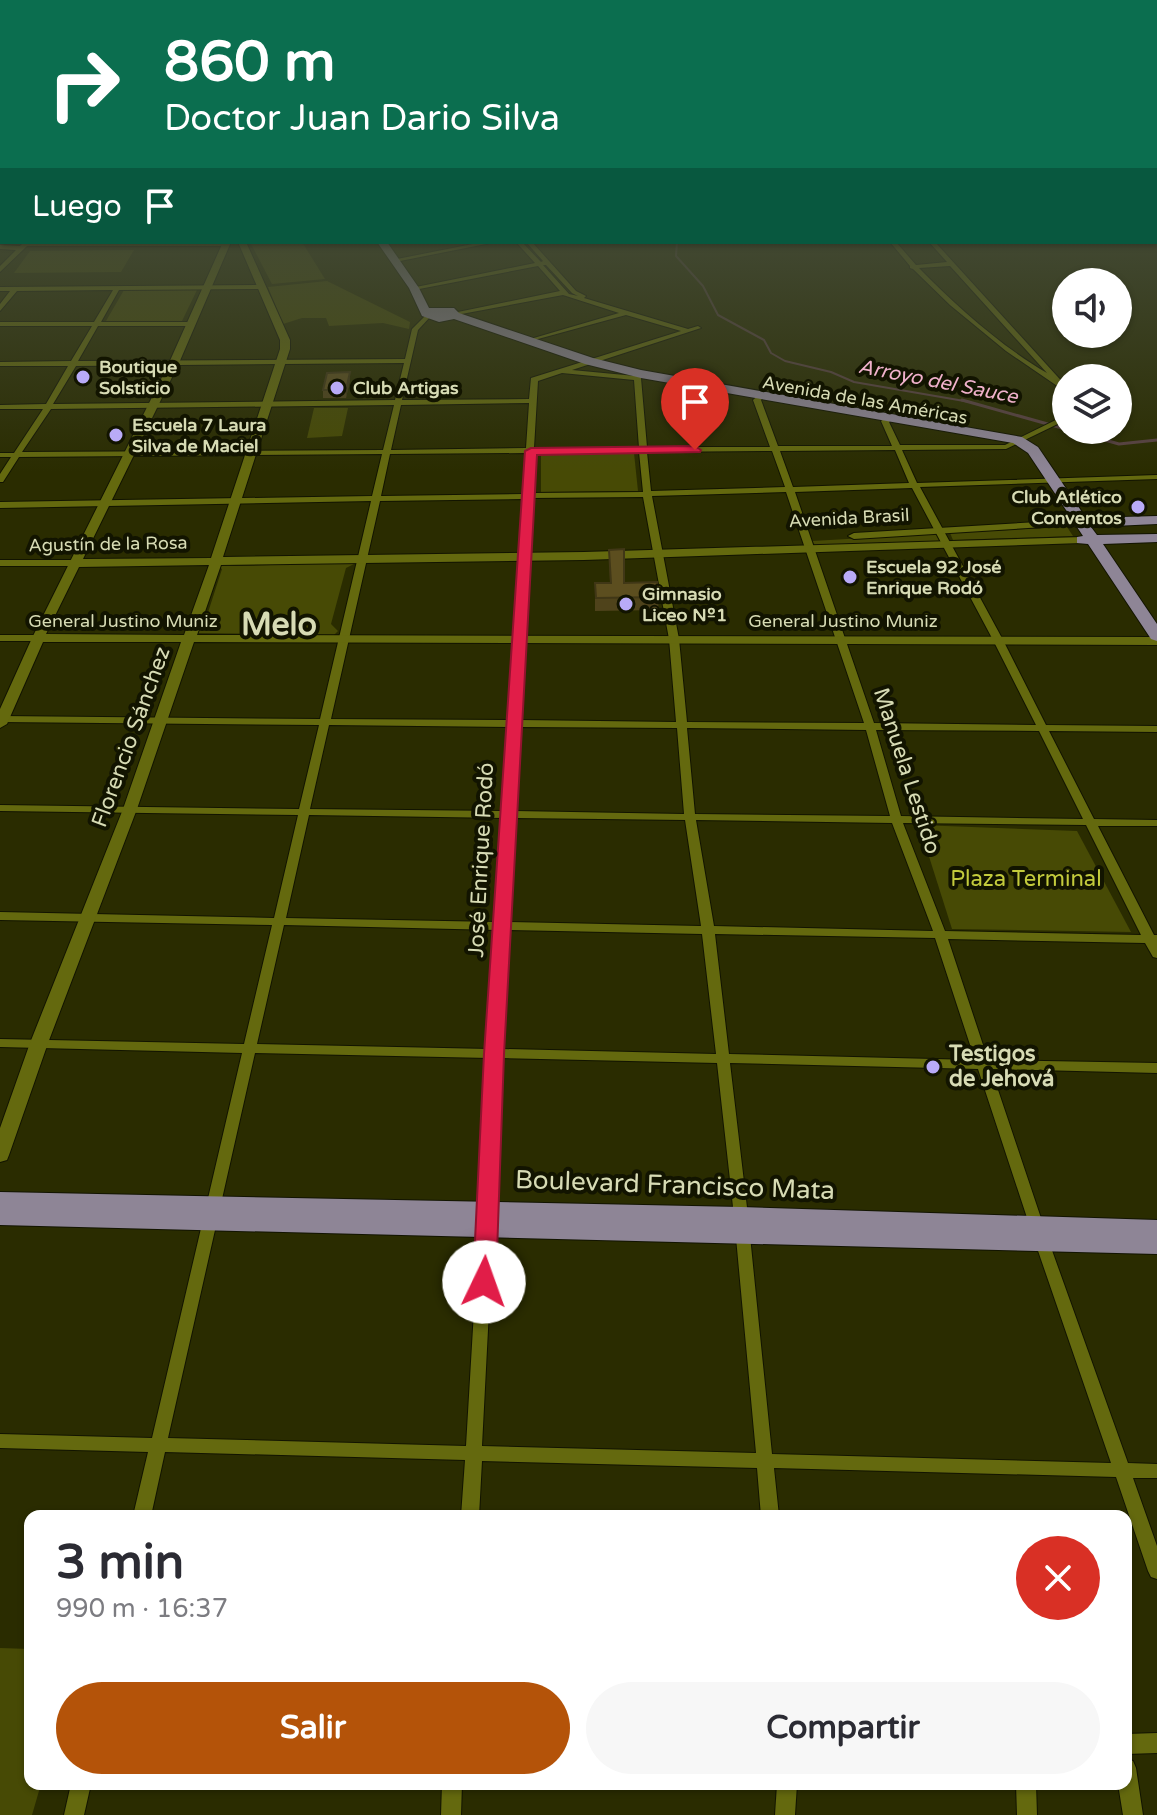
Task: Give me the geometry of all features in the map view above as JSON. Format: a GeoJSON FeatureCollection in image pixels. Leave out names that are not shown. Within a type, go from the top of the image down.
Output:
{"type":"FeatureCollection","features":[{"type":"Feature","properties":{"kind":"main road","name":"Avenida de las Américas"},"geometry":{"type":"LineString","coordinates":[[422,303],[430,316],[639,376],[1013,442]]}},
{"type":"Feature","properties":{"kind":"main road","name":"Avenida de las Américas"},"geometry":{"type":"LineString","coordinates":[[438,303],[454,313],[585,362]]}},
{"type":"Feature","properties":{"kind":"main road"},"geometry":{"type":"LineString","coordinates":[[430,316],[454,313]]}},
{"type":"Feature","properties":{"kind":"main road"},"geometry":{"type":"LineString","coordinates":[[1013,442],[1049,481],[1155,643]]}},
{"type":"Feature","properties":{"kind":"main road","name":"Avenida Brasil"},"geometry":{"type":"LineString","coordinates":[[1077,523],[1157,520]]}},
{"type":"Feature","properties":{"kind":"main road","name":"Avenida Brasil"},"geometry":{"type":"LineString","coordinates":[[1088,540],[1157,538]]}},
{"type":"Feature","properties":{"kind":"main road","name":"Boulevard Francisco Mata"},"geometry":{"type":"LineString","coordinates":[[0,1201],[210,1215]]}},
{"type":"Feature","properties":{"kind":"main road","name":"Boulevard Francisco Mata"},"geometry":{"type":"LineString","coordinates":[[0,1216],[488,1218],[1040,1235],[1157,1245]]}},
{"type":"Feature","properties":{"kind":"main road","name":"Boulevard Francisco Mata"},"geometry":{"type":"LineString","coordinates":[[1040,1235],[1157,1229]]}},
{"type":"Feature","properties":{"kind":"street"},"geometry":{"type":"LineString","coordinates":[[0,480],[48,407],[109,303]]}},
{"type":"Feature","properties":{"kind":"street"},"geometry":{"type":"LineString","coordinates":[[200,303],[1,720],[1157,729]]}},
{"type":"Feature","properties":{"kind":"street","name":"Florencio Sánchez"},"geometry":{"type":"LineString","coordinates":[[0,1155],[39,1043],[130,809],[281,362],[285,340],[267,303]]}},
{"type":"Feature","properties":{"kind":"street"},"geometry":{"type":"LineString","coordinates":[[454,313],[507,303]]}},
{"type":"Feature","properties":{"kind":"street"},"geometry":{"type":"LineString","coordinates":[[597,303],[686,331]]}},
{"type":"Feature","properties":{"kind":"street"},"geometry":{"type":"LineString","coordinates":[[612,303],[675,323],[686,331]]}},
{"type":"Feature","properties":{"kind":"street"},"geometry":{"type":"LineString","coordinates":[[949,303],[1029,368],[1052,379]]}},
{"type":"Feature","properties":{"kind":"street"},"geometry":{"type":"LineString","coordinates":[[986,303],[1052,375]]}},
{"type":"Feature","properties":{"kind":"street"},"geometry":{"type":"LineString","coordinates":[[529,341],[636,310]]}},
{"type":"Feature","properties":{"kind":"street"},"geometry":{"type":"LineString","coordinates":[[143,1510],[415,329],[430,316]]}},
{"type":"Feature","properties":{"kind":"street"},"geometry":{"type":"LineString","coordinates":[[0,324],[191,324]]}},
{"type":"Feature","properties":{"kind":"street"},"geometry":{"type":"LineString","coordinates":[[550,373],[698,328]]}},
{"type":"Feature","properties":{"kind":"street"},"geometry":{"type":"LineString","coordinates":[[0,364],[408,361]]}},
{"type":"Feature","properties":{"kind":"street"},"geometry":{"type":"LineString","coordinates":[[550,373],[639,376],[647,494],[674,639],[690,817],[708,930],[742,1226],[769,1510]]}},
{"type":"Feature","properties":{"kind":"street","name":"José Enrique Rodó"},"geometry":{"type":"LineString","coordinates":[[470,1510],[534,380],[550,373]]}},
{"type":"Feature","properties":{"kind":"street","name":"Manuela Lestido"},"geometry":{"type":"LineString","coordinates":[[759,397],[787,490],[870,726],[896,819],[940,934],[1040,1235],[1157,1571]]}},
{"type":"Feature","properties":{"kind":"street"},"geometry":{"type":"LineString","coordinates":[[0,407],[534,401]]}},
{"type":"Feature","properties":{"kind":"street"},"geometry":{"type":"LineString","coordinates":[[887,419],[896,447],[915,486],[1153,939],[1157,954]]}},
{"type":"Feature","properties":{"kind":"street"},"geometry":{"type":"LineString","coordinates":[[0,455],[1006,447],[1052,424]]}},
{"type":"Feature","properties":{"kind":"street"},"geometry":{"type":"LineString","coordinates":[[0,505],[647,494],[1157,477]]}},
{"type":"Feature","properties":{"kind":"street","name":"Avenida Brasil"},"geometry":{"type":"LineString","coordinates":[[808,544],[939,531],[1077,523]]}},
{"type":"Feature","properties":{"kind":"street","name":"Avenida Brasil"},"geometry":{"type":"LineString","coordinates":[[216,561],[543,556],[808,544],[1088,540]]}},
{"type":"Feature","properties":{"kind":"street","name":"Agustín de la Rosa"},"geometry":{"type":"LineString","coordinates":[[0,563],[216,561]]}},
{"type":"Feature","properties":{"kind":"street","name":"General Justino Muniz"},"geometry":{"type":"LineString","coordinates":[[0,638],[841,639],[1155,643]]}},
{"type":"Feature","properties":{"kind":"street"},"geometry":{"type":"LineString","coordinates":[[0,808],[1157,823]]}},
{"type":"Feature","properties":{"kind":"street"},"geometry":{"type":"LineString","coordinates":[[0,916],[1153,939]]}},
{"type":"Feature","properties":{"kind":"street"},"geometry":{"type":"LineString","coordinates":[[0,1043],[1157,1068]]}},
{"type":"Feature","properties":{"kind":"street"},"geometry":{"type":"LineString","coordinates":[[0,1441],[157,1448],[475,1451],[1157,1471]]}},
{"type":"Feature","properties":{"kind":"street"},"geometry":{"type":"LineString","coordinates":[[1132,1744],[1157,1743]]}},
{"type":"Feature","properties":{"kind":"street"},"geometry":{"type":"LineString","coordinates":[[74,1815],[80,1790]]}},
{"type":"Feature","properties":{"kind":"street"},"geometry":{"type":"LineString","coordinates":[[451,1815],[452,1790]]}},
{"type":"Feature","properties":{"kind":"street"},"geometry":{"type":"LineString","coordinates":[[785,1815],[787,1790]]}},
{"type":"Feature","properties":{"kind":"street"},"geometry":{"type":"LineString","coordinates":[[1026,1790],[1027,1815]]}},
{"type":"Feature","properties":{"kind":"street"},"geometry":{"type":"LineString","coordinates":[[1129,1790],[1133,1815]]}},
{"type":"Feature","properties":{"kind":"green space"},"geometry":{"type":"Polygon","coordinates":[[[117,303],[191,303],[182,321],[106,321],[117,303]]]}},
{"type":"Feature","properties":{"kind":"green space"},"geometry":{"type":"Polygon","coordinates":[[[274,303],[371,303],[410,322],[409,329],[383,323],[329,326],[326,318],[302,318],[283,324],[274,303]]]}},
{"type":"Feature","properties":{"kind":"green space"},"geometry":{"type":"Polygon","coordinates":[[[314,408],[348,408],[342,436],[307,438],[314,408]]]}},
{"type":"Feature","properties":{"kind":"green space"},"geometry":{"type":"Polygon","coordinates":[[[634,453],[638,491],[541,492],[541,454],[634,453]]]}},
{"type":"Feature","properties":{"kind":"green space"},"geometry":{"type":"Polygon","coordinates":[[[1067,527],[1073,536],[953,540],[950,533],[1067,527]]]}},
{"type":"Feature","properties":{"kind":"green space"},"geometry":{"type":"Polygon","coordinates":[[[936,534],[940,541],[815,545],[812,541],[936,534]]]}},
{"type":"Feature","properties":{"kind":"green space"},"geometry":{"type":"Polygon","coordinates":[[[221,564],[354,564],[346,568],[331,624],[338,631],[334,635],[197,633],[203,628],[221,564]]]}},
{"type":"Feature","properties":{"kind":"green space","name":"Plaza Terminal"},"geometry":{"type":"Polygon","coordinates":[[[919,825],[1077,831],[1131,932],[952,929],[919,825]]]}},
{"type":"Feature","properties":{"kind":"green space"},"geometry":{"type":"Polygon","coordinates":[[[0,1648],[24,1649],[24,1790],[39,1790],[32,1815],[0,1815],[0,1648]]]}},
{"type":"Feature","properties":{"kind":"building"},"geometry":{"type":"Polygon","coordinates":[[[350,372],[346,390],[323,390],[327,373],[350,372]]]}},
{"type":"Feature","properties":{"kind":"building"},"geometry":{"type":"Polygon","coordinates":[[[624,549],[624,583],[657,582],[659,597],[596,598],[595,583],[611,583],[609,550],[624,549]]]}},
{"type":"Feature","properties":{"kind":"waterway","name":"Arroyo del Sauce"},"geometry":{"type":"LineString","coordinates":[[712,303],[718,315],[764,340],[771,353],[785,361],[831,372],[854,382],[968,402]]}},
{"type":"Feature","properties":{"kind":"waterway","name":"Arroyo del Sauce"},"geometry":{"type":"LineString","coordinates":[[962,400],[968,402]]}},
{"type":"Feature","properties":{"kind":"waterway","name":"Arroyo del Sauce"},"geometry":{"type":"LineString","coordinates":[[968,402],[1119,444],[1157,440]]}},
{"type":"Feature","properties":{"kind":"place","name":"Boutique Solsticio"},"geometry":{"type":"Point","coordinates":[83,377]}},
{"type":"Feature","properties":{"kind":"place","name":"Club Artigas"},"geometry":{"type":"Point","coordinates":[337,388]}},
{"type":"Feature","properties":{"kind":"place","name":"Escuela 7 Laura Silva de Maciel"},"geometry":{"type":"Point","coordinates":[116,435]}},
{"type":"Feature","properties":{"kind":"place","name":"Club Atlético Conventos"},"geometry":{"type":"Point","coordinates":[1138,507]}},
{"type":"Feature","properties":{"kind":"place","name":"Escuela 92 José Enrique Rodó"},"geometry":{"type":"Point","coordinates":[850,577]}},
{"type":"Feature","properties":{"kind":"place","name":"Gimnasio Liceo Nº1"},"geometry":{"type":"Point","coordinates":[626,604]}},
{"type":"Feature","properties":{"kind":"place","name":"Testigos de Jehová"},"geometry":{"type":"Point","coordinates":[933,1067]}},
{"type":"Feature","properties":{"kind":"district","name":"Melo"},"geometry":{"type":"Point","coordinates":[279,625]}},
{"type":"Feature","properties":{"kind":"route"},"geometry":{"type":"LineString","coordinates":[[484,1282],[494,1054],[531,451],[695,450]]}}]}
